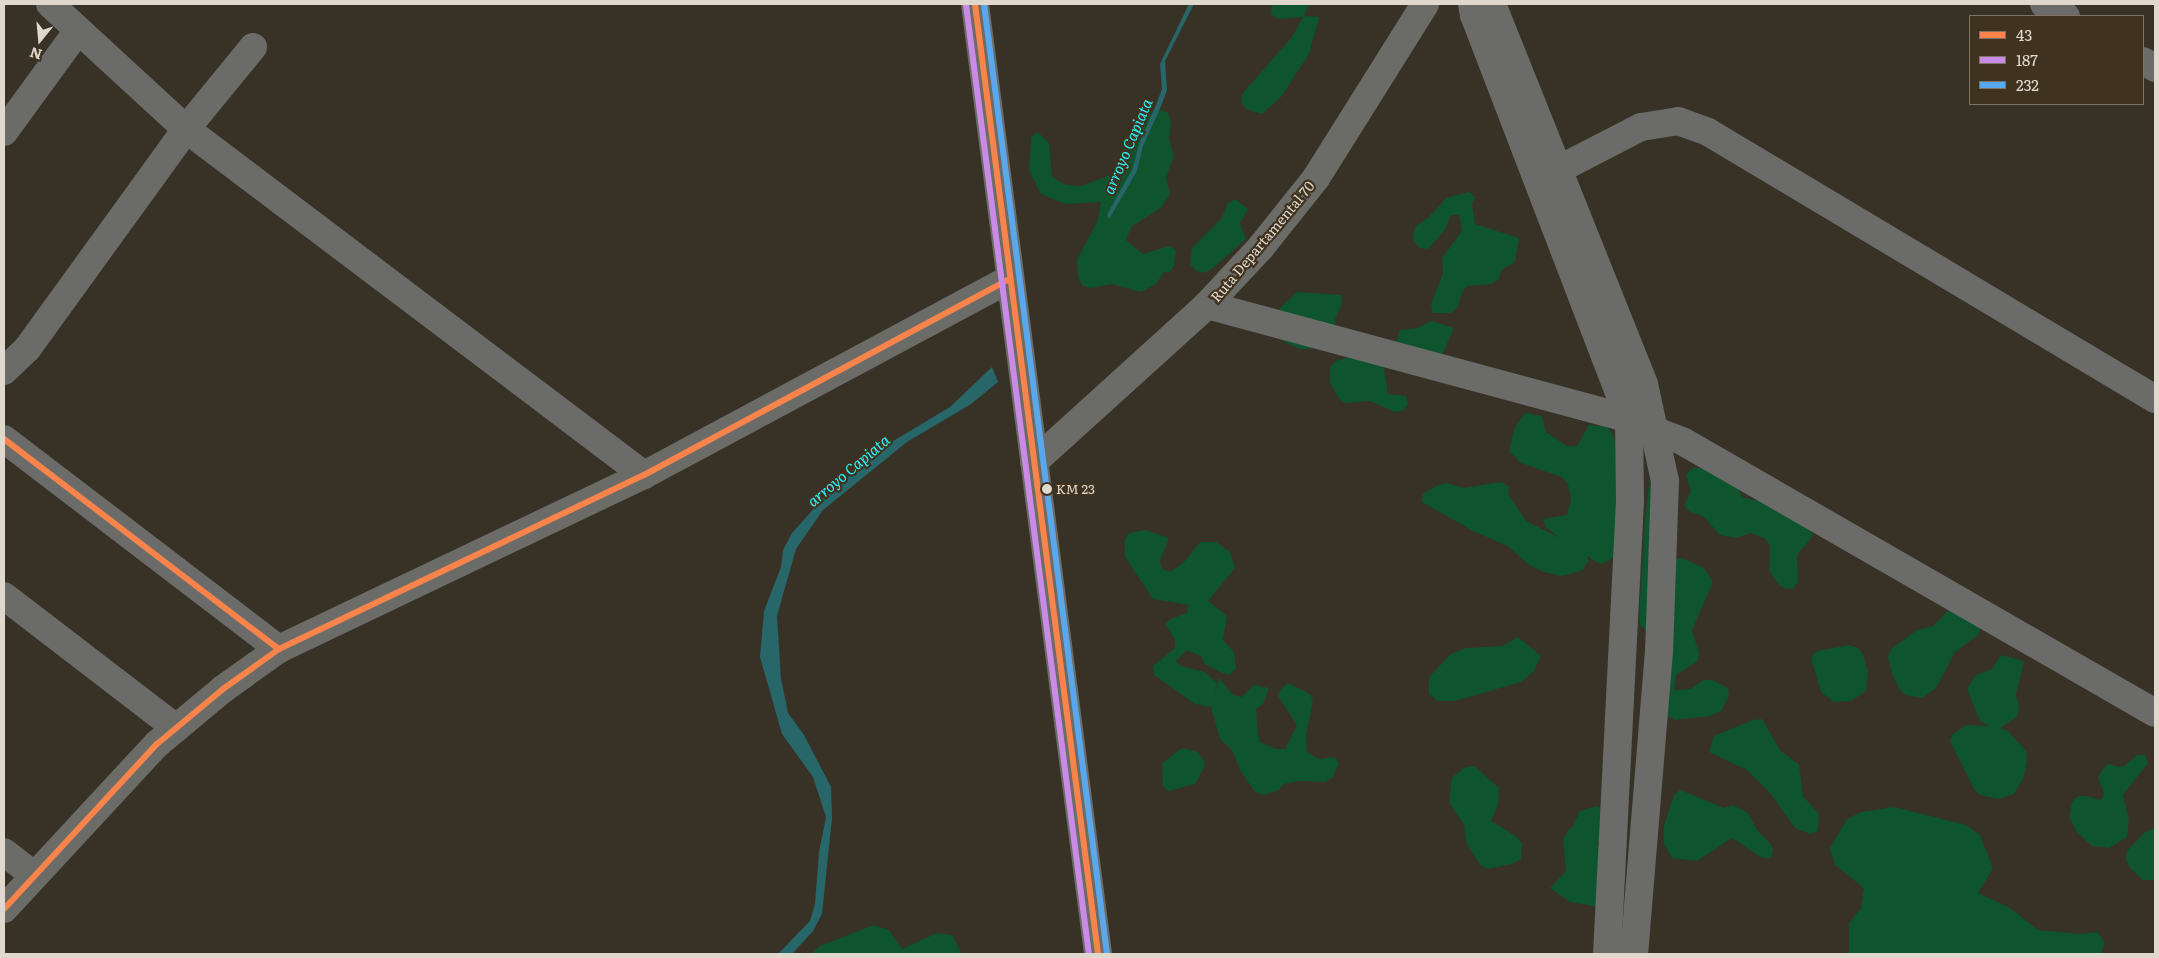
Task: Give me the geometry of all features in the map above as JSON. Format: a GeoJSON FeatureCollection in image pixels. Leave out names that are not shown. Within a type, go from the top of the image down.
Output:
{"type":"FeatureCollection","features":[{"type":"Feature","properties":{"kind":"main road"},"geometry":{"type":"LineString","coordinates":[[975,4],[1098,954]]}},
{"type":"Feature","properties":{"kind":"main road","name":"Ruta Departamental 70"},"geometry":{"type":"LineString","coordinates":[[1034,462],[1207,305],[1261,246],[1316,178],[1425,4]]}},
{"type":"Feature","properties":{"kind":"main road"},"geometry":{"type":"LineString","coordinates":[[4,909],[33,875],[158,744],[223,689],[279,649],[644,476],[1010,279]]}},
{"type":"Feature","properties":{"kind":"street"},"geometry":{"type":"LineString","coordinates":[[50,4],[77,32],[186,129],[644,476]]}},
{"type":"Feature","properties":{"kind":"street"},"geometry":{"type":"LineString","coordinates":[[1472,4],[1474,15],[1644,384],[1656,430],[1665,481],[1659,651],[1634,954]]}},
{"type":"Feature","properties":{"kind":"street"},"geometry":{"type":"LineString","coordinates":[[1492,4],[1629,419],[1630,500],[1607,954]]}},
{"type":"Feature","properties":{"kind":"street"},"geometry":{"type":"LineString","coordinates":[[2044,4],[2064,15]]}},
{"type":"Feature","properties":{"kind":"street"},"geometry":{"type":"LineString","coordinates":[[4,132],[77,32]]}},
{"type":"Feature","properties":{"kind":"street"},"geometry":{"type":"LineString","coordinates":[[4,370],[27,349],[186,129],[253,47]]}},
{"type":"Feature","properties":{"kind":"street"},"geometry":{"type":"LineString","coordinates":[[2144,62],[2155,68]]}},
{"type":"Feature","properties":{"kind":"street"},"geometry":{"type":"LineString","coordinates":[[1548,175],[1641,127],[1678,121],[1708,132],[2155,399]]}},
{"type":"Feature","properties":{"kind":"street"},"geometry":{"type":"LineString","coordinates":[[1207,305],[1629,419]]}},
{"type":"Feature","properties":{"kind":"street"},"geometry":{"type":"LineString","coordinates":[[1656,430],[1684,442],[2155,712]]}},
{"type":"Feature","properties":{"kind":"street"},"geometry":{"type":"LineString","coordinates":[[4,439],[279,649]]}},
{"type":"Feature","properties":{"kind":"street"},"geometry":{"type":"LineString","coordinates":[[4,596],[176,728]]}},
{"type":"Feature","properties":{"kind":"street"},"geometry":{"type":"LineString","coordinates":[[4,852],[33,875]]}},
{"type":"Feature","properties":{"kind":"green space"},"geometry":{"type":"Polygon","coordinates":[[[1272,4],[1309,4],[1304,16],[1319,17],[1309,54],[1281,97],[1262,114],[1246,109],[1241,102],[1242,94],[1292,37],[1303,17],[1278,19],[1271,14],[1272,4]]]}},
{"type":"Feature","properties":{"kind":"green space"},"geometry":{"type":"Polygon","coordinates":[[[1161,110],[1168,113],[1171,121],[1169,139],[1174,155],[1166,178],[1170,194],[1161,208],[1132,226],[1126,240],[1143,254],[1169,246],[1176,250],[1174,266],[1169,273],[1164,272],[1156,284],[1141,292],[1112,284],[1090,288],[1082,285],[1078,277],[1077,260],[1097,222],[1101,202],[1065,204],[1041,194],[1029,170],[1031,137],[1038,132],[1049,143],[1052,177],[1066,185],[1082,186],[1113,174],[1122,161],[1124,143],[1132,128],[1143,116],[1161,110]]]}},
{"type":"Feature","properties":{"kind":"green space"},"geometry":{"type":"Polygon","coordinates":[[[1469,192],[1475,197],[1472,204],[1475,224],[1519,238],[1515,262],[1501,270],[1499,279],[1492,284],[1467,286],[1462,292],[1458,307],[1451,313],[1433,313],[1431,305],[1443,273],[1442,258],[1462,231],[1459,215],[1451,215],[1445,230],[1428,249],[1420,248],[1414,242],[1413,234],[1416,226],[1429,217],[1446,198],[1469,192]]]}},
{"type":"Feature","properties":{"kind":"green space"},"geometry":{"type":"Polygon","coordinates":[[[1235,199],[1248,209],[1240,223],[1246,239],[1212,269],[1204,273],[1196,271],[1190,264],[1192,248],[1221,219],[1228,203],[1235,199]]]}},
{"type":"Feature","properties":{"kind":"green space"},"geometry":{"type":"Polygon","coordinates":[[[1297,292],[1341,295],[1342,304],[1335,319],[1336,336],[1326,348],[1299,349],[1283,341],[1278,334],[1279,309],[1297,292]]]}},
{"type":"Feature","properties":{"kind":"green space"},"geometry":{"type":"Polygon","coordinates":[[[1432,321],[1454,328],[1441,357],[1395,345],[1400,330],[1417,328],[1432,321]]]}},
{"type":"Feature","properties":{"kind":"green space"},"geometry":{"type":"Polygon","coordinates":[[[1352,356],[1383,363],[1388,394],[1406,396],[1408,404],[1403,411],[1395,412],[1370,401],[1345,403],[1339,399],[1330,383],[1330,367],[1336,361],[1352,356]]]}},
{"type":"Feature","properties":{"kind":"green space"},"geometry":{"type":"Polygon","coordinates":[[[1525,413],[1542,416],[1546,432],[1567,446],[1577,446],[1589,425],[1607,427],[1612,433],[1620,457],[1615,556],[1608,561],[1600,564],[1587,556],[1589,562],[1583,567],[1586,568],[1578,572],[1561,576],[1544,572],[1529,565],[1508,546],[1475,532],[1422,502],[1423,494],[1438,485],[1446,483],[1463,488],[1502,482],[1509,487],[1508,494],[1526,521],[1560,538],[1546,527],[1543,519],[1567,515],[1571,500],[1568,484],[1562,477],[1521,463],[1509,451],[1515,427],[1525,413]]]}},
{"type":"Feature","properties":{"kind":"green space"},"geometry":{"type":"Polygon","coordinates":[[[1655,437],[1646,630],[1640,625],[1639,616],[1645,518],[1655,437]]]}},
{"type":"Feature","properties":{"kind":"green space"},"geometry":{"type":"Polygon","coordinates":[[[1692,468],[1707,468],[1738,488],[1742,497],[1768,503],[1810,527],[1813,536],[1797,555],[1798,581],[1794,588],[1786,589],[1779,585],[1769,571],[1770,547],[1766,539],[1751,533],[1736,538],[1720,535],[1704,517],[1689,511],[1684,505],[1691,491],[1686,475],[1692,468]]]}},
{"type":"Feature","properties":{"kind":"green space"},"geometry":{"type":"Polygon","coordinates":[[[1145,530],[1169,538],[1160,561],[1162,569],[1170,572],[1184,562],[1200,542],[1216,542],[1230,552],[1235,568],[1208,601],[1227,616],[1223,640],[1234,652],[1236,669],[1229,675],[1220,672],[1205,664],[1202,657],[1187,650],[1176,661],[1181,666],[1205,672],[1217,683],[1212,702],[1219,678],[1233,695],[1242,697],[1254,685],[1269,688],[1263,704],[1256,709],[1258,734],[1260,742],[1276,749],[1285,749],[1297,725],[1278,696],[1281,689],[1288,683],[1310,694],[1313,701],[1306,735],[1307,752],[1318,759],[1335,757],[1339,764],[1332,778],[1325,782],[1300,781],[1284,784],[1279,790],[1264,795],[1255,792],[1241,772],[1232,750],[1220,739],[1211,707],[1195,704],[1154,675],[1153,666],[1175,648],[1175,640],[1165,624],[1171,619],[1187,613],[1188,605],[1153,599],[1125,557],[1125,540],[1129,533],[1145,530]]]}},
{"type":"Feature","properties":{"kind":"green space"},"geometry":{"type":"Polygon","coordinates":[[[1682,558],[1704,568],[1713,582],[1692,630],[1699,653],[1698,661],[1676,675],[1674,690],[1690,689],[1704,680],[1712,680],[1728,688],[1729,696],[1721,711],[1710,716],[1675,720],[1660,712],[1673,560],[1682,558]]]}},
{"type":"Feature","properties":{"kind":"green space"},"geometry":{"type":"Polygon","coordinates":[[[1952,607],[1981,627],[1978,635],[1955,652],[1936,688],[1922,698],[1906,695],[1900,690],[1892,674],[1888,657],[1891,649],[1917,630],[1933,626],[1952,607]]]}},
{"type":"Feature","properties":{"kind":"green space"},"geometry":{"type":"Polygon","coordinates":[[[1518,637],[1541,656],[1534,671],[1521,682],[1455,701],[1437,701],[1429,694],[1429,677],[1451,654],[1466,648],[1503,646],[1518,637]]]}},
{"type":"Feature","properties":{"kind":"green space"},"geometry":{"type":"Polygon","coordinates":[[[1850,645],[1858,648],[1863,655],[1868,672],[1866,691],[1851,701],[1834,702],[1821,692],[1811,658],[1817,651],[1850,645]]]}},
{"type":"Feature","properties":{"kind":"green space"},"geometry":{"type":"Polygon","coordinates":[[[2001,655],[2024,661],[2016,694],[2019,709],[2017,717],[2000,728],[2008,731],[2026,751],[2027,760],[2024,777],[2014,794],[1998,799],[1980,795],[1974,789],[1950,741],[1953,734],[1966,725],[1990,726],[1980,721],[1967,689],[1976,675],[1992,669],[2001,655]]]}},
{"type":"Feature","properties":{"kind":"green space"},"geometry":{"type":"Polygon","coordinates":[[[1762,719],[1780,750],[1799,765],[1803,796],[1819,814],[1818,831],[1810,834],[1795,828],[1770,793],[1747,770],[1709,752],[1714,736],[1753,720],[1762,719]]]}},
{"type":"Feature","properties":{"kind":"green space"},"geometry":{"type":"Polygon","coordinates":[[[1182,748],[1198,752],[1205,762],[1203,770],[1195,784],[1169,791],[1163,786],[1162,763],[1182,748]]]}},
{"type":"Feature","properties":{"kind":"green space"},"geometry":{"type":"Polygon","coordinates":[[[2137,755],[2145,755],[2148,763],[2123,795],[2129,821],[2127,837],[2109,848],[2092,846],[2078,833],[2069,818],[2072,802],[2078,796],[2101,800],[2104,793],[2098,778],[2102,770],[2107,764],[2123,767],[2137,755]]]}},
{"type":"Feature","properties":{"kind":"green space"},"geometry":{"type":"Polygon","coordinates":[[[1474,766],[1499,788],[1498,805],[1491,821],[1517,837],[1522,843],[1521,859],[1512,864],[1487,869],[1480,865],[1466,842],[1464,825],[1449,803],[1452,777],[1466,767],[1474,766]]]}},
{"type":"Feature","properties":{"kind":"green space"},"geometry":{"type":"Polygon","coordinates":[[[1680,790],[1724,808],[1733,805],[1748,813],[1757,830],[1770,843],[1773,850],[1771,858],[1762,858],[1732,838],[1697,861],[1672,858],[1664,844],[1664,826],[1674,795],[1680,790]]]}},
{"type":"Feature","properties":{"kind":"green space"},"geometry":{"type":"Polygon","coordinates":[[[1596,806],[1605,809],[1601,837],[1597,844],[1601,852],[1599,913],[1593,906],[1570,902],[1550,888],[1566,871],[1563,839],[1573,826],[1580,811],[1596,806]]]}},
{"type":"Feature","properties":{"kind":"green space"},"geometry":{"type":"Polygon","coordinates":[[[1894,807],[1966,825],[1980,835],[1993,868],[1978,893],[2010,908],[2038,930],[2080,934],[2097,932],[2105,942],[2101,954],[1849,954],[1849,923],[1861,908],[1864,888],[1835,865],[1830,848],[1847,819],[1861,812],[1894,807]]]}},
{"type":"Feature","properties":{"kind":"green space"},"geometry":{"type":"Polygon","coordinates":[[[2155,828],[2155,880],[2143,880],[2130,868],[2126,859],[2127,851],[2145,832],[2155,828]]]}},
{"type":"Feature","properties":{"kind":"green space"},"geometry":{"type":"Polygon","coordinates":[[[874,925],[889,930],[902,949],[937,933],[952,935],[962,954],[811,954],[820,946],[874,925]]]}},
{"type":"Feature","properties":{"kind":"water"},"geometry":{"type":"Polygon","coordinates":[[[1189,4],[1194,4],[1165,61],[1167,90],[1162,104],[1143,146],[1137,171],[1109,219],[1107,215],[1133,168],[1139,144],[1162,89],[1160,64],[1189,4]]]}},
{"type":"Feature","properties":{"kind":"water"},"geometry":{"type":"Polygon","coordinates":[[[992,367],[998,382],[971,404],[907,442],[823,510],[796,549],[777,616],[781,679],[788,713],[804,735],[831,787],[832,818],[822,914],[813,931],[792,954],[778,954],[810,921],[815,904],[819,852],[826,817],[813,777],[782,734],[760,657],[764,611],[781,567],[783,550],[792,533],[829,492],[890,443],[950,407],[992,367]]]}},
{"type":"Feature","properties":{"kind":"transit line","name":"43"},"geometry":{"type":"LineString","coordinates":[[975,4],[1098,954]]}},
{"type":"Feature","properties":{"kind":"transit line","name":"232"},"geometry":{"type":"LineString","coordinates":[[984,4],[1107,953]]}},
{"type":"Feature","properties":{"kind":"transit line","name":"187"},"geometry":{"type":"LineString","coordinates":[[966,5],[1089,954]]}},
{"type":"Feature","properties":{"kind":"transit line","name":"43"},"geometry":{"type":"LineString","coordinates":[[4,909],[157,744],[223,689],[279,649],[644,475],[1010,279]]}},
{"type":"Feature","properties":{"kind":"transit line","name":"43"},"geometry":{"type":"LineString","coordinates":[[4,439],[279,649]]}},
{"type":"Feature","properties":{"kind":"place","name":"KM 23"},"geometry":{"type":"Point","coordinates":[1047,489]}},
{"type":"Feature","properties":{"kind":"water label","name":"arroyo Capiata"},"geometry":{"type":"Point","coordinates":[1127,146]}},
{"type":"Feature","properties":{"kind":"water label","name":"arroyo Capiata"},"geometry":{"type":"Point","coordinates":[848,470]}}]}
